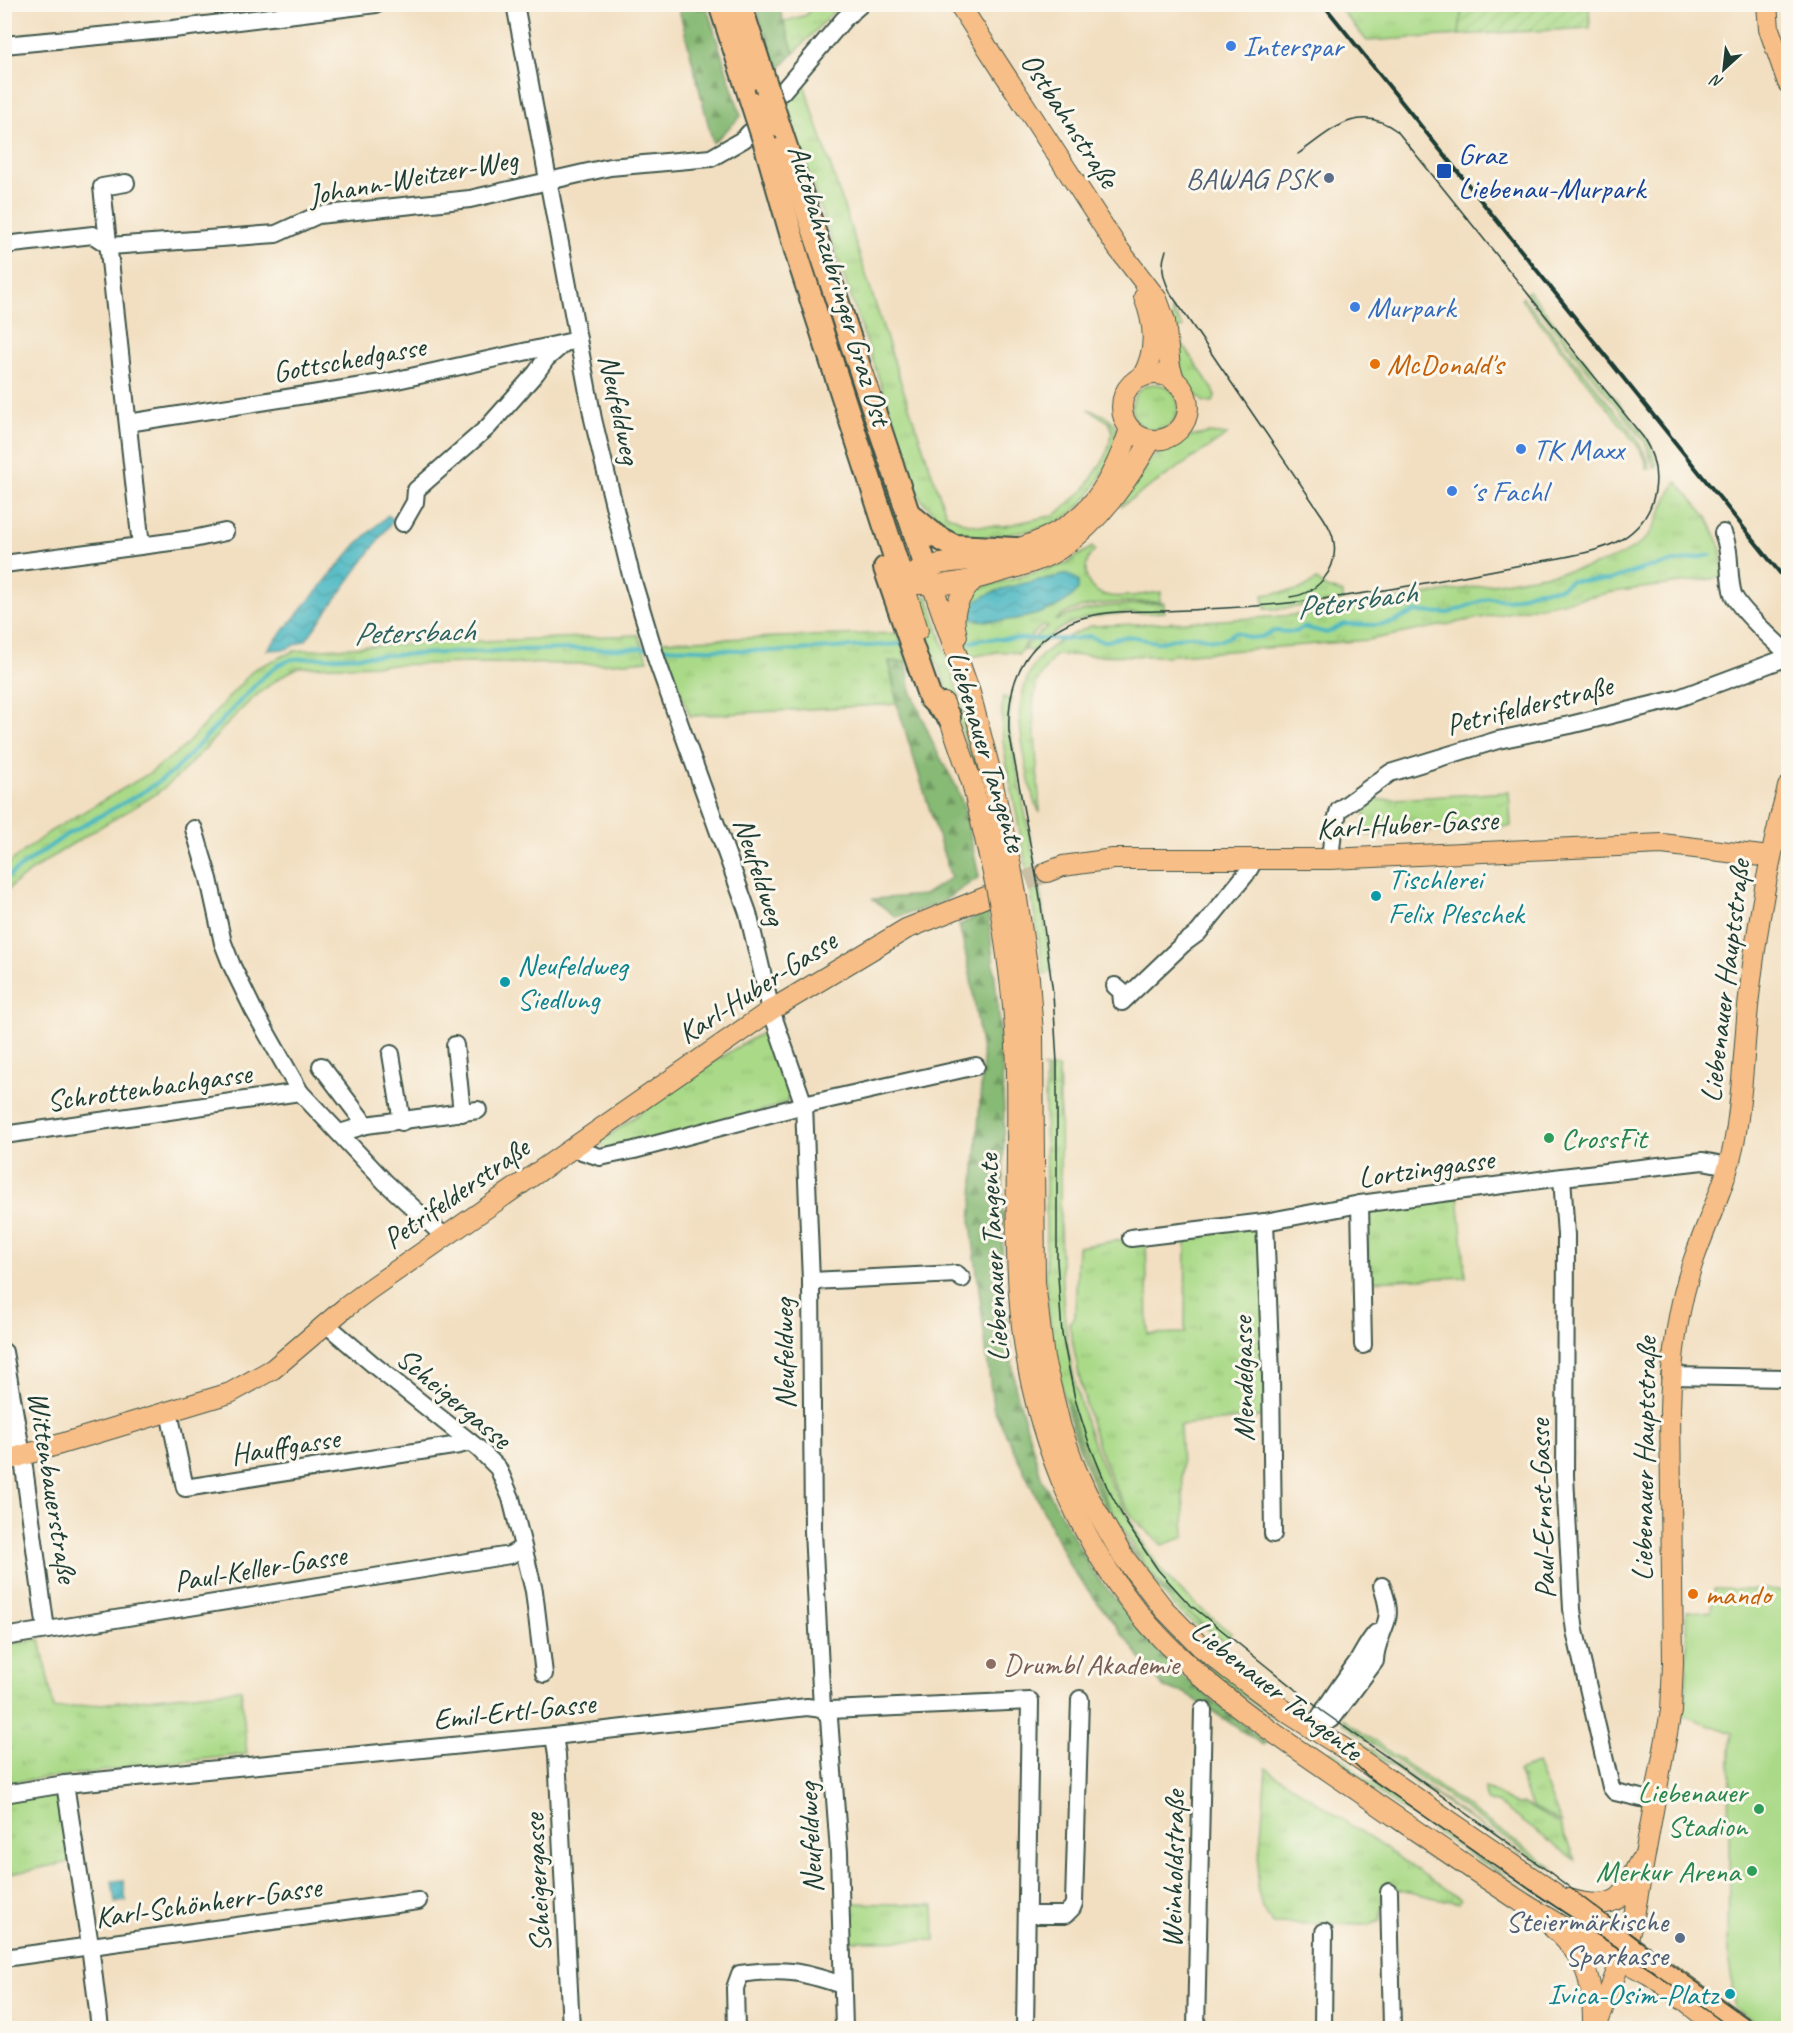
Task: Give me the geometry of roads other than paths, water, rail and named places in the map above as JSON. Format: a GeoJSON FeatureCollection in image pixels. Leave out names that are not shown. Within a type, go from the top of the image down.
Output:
{"type":"FeatureCollection","features":[{"type":"Feature","properties":{"kind":"highway","name":"Autobahnzubringer Graz Ost"},"geometry":{"type":"LineString","coordinates":[[720,4],[767,93]]}},
{"type":"Feature","properties":{"kind":"highway","name":"Autobahnzubringer Graz Ost"},"geometry":{"type":"LineString","coordinates":[[740,4],[767,93],[764,134],[813,305],[903,582]]}},
{"type":"Feature","properties":{"kind":"highway","name":"Autobahnzubringer Graz Ost"},"geometry":{"type":"LineString","coordinates":[[764,134],[908,513],[928,576]]}},
{"type":"Feature","properties":{"kind":"highway"},"geometry":{"type":"LineString","coordinates":[[813,305],[809,323],[891,589],[930,698],[950,717]]}},
{"type":"Feature","properties":{"kind":"highway"},"geometry":{"type":"LineString","coordinates":[[908,513],[937,537],[954,546],[1016,549]]}},
{"type":"Feature","properties":{"kind":"main road","name":"Ostbahnstraße"},"geometry":{"type":"LineString","coordinates":[[959,4],[1131,267],[1155,295],[1165,321],[1170,367],[1175,382],[1181,387],[1187,401],[1186,417],[1174,434],[1164,439],[1151,440]]}},
{"type":"Feature","properties":{"kind":"main road"},"geometry":{"type":"LineString","coordinates":[[1767,4],[1769,29],[1788,83]]}},
{"type":"Feature","properties":{"kind":"main road","name":"Ostbahnstraße"},"geometry":{"type":"LineString","coordinates":[[1130,429],[1123,417],[1122,401],[1128,387],[1142,377],[1149,364],[1153,340],[1146,301],[1131,267]]}},
{"type":"Feature","properties":{"kind":"main road"},"geometry":{"type":"LineString","coordinates":[[1142,377],[1159,375],[1175,382]]}},
{"type":"Feature","properties":{"kind":"main road"},"geometry":{"type":"LineString","coordinates":[[903,582],[913,573],[928,576],[974,579],[1042,558],[1083,531],[1118,492],[1151,440],[1140,437],[1130,429],[1109,480],[1092,505],[1080,517],[1049,537],[928,576]]}},
{"type":"Feature","properties":{"kind":"main road","name":"Liebenauer Tangente"},"geometry":{"type":"LineString","coordinates":[[928,576],[962,669],[988,766],[1002,870],[1001,901],[1013,994],[1016,1048],[1018,1282],[1024,1348],[1035,1403],[1051,1454],[1094,1546],[1117,1583],[1148,1623],[1169,1646],[1215,1688],[1299,1750],[1524,1903],[1624,1951]]}},
{"type":"Feature","properties":{"kind":"main road"},"geometry":{"type":"LineString","coordinates":[[962,669],[962,657],[954,621],[958,600],[974,579]]}},
{"type":"Feature","properties":{"kind":"main road","name":"Liebenauer Tangente"},"geometry":{"type":"LineString","coordinates":[[903,582],[921,641],[950,717],[1002,870]]}},
{"type":"Feature","properties":{"kind":"main road","name":"Liebenauer Hauptstraße"},"geometry":{"type":"LineString","coordinates":[[1594,2028],[1624,1951],[1643,1876],[1644,1854],[1671,1711],[1670,1376],[1680,1308],[1693,1261],[1728,1166],[1735,1139],[1749,995],[1770,857],[1788,787]]}},
{"type":"Feature","properties":{"kind":"main road","name":"Karl-Huber-Gasse"},"geometry":{"type":"LineString","coordinates":[[1047,872],[1063,866],[1113,859],[1330,859],[1662,844],[1770,857]]}},
{"type":"Feature","properties":{"kind":"main road","name":"Liebenauer Tangente"},"geometry":{"type":"LineString","coordinates":[[1001,901],[1029,978],[1033,1034],[1037,1302],[1044,1359],[1061,1428],[1088,1494],[1109,1534],[1135,1573],[1164,1609],[1201,1647],[1312,1730],[1351,1753],[1560,1897],[1624,1951]]}},
{"type":"Feature","properties":{"kind":"main road","name":"Karl-Huber-Gasse"},"geometry":{"type":"LineString","coordinates":[[572,1148],[771,1010],[906,928],[1001,901]]}},
{"type":"Feature","properties":{"kind":"main road","name":"Petrifelderstraße"},"geometry":{"type":"LineString","coordinates":[[13,1458],[230,1394],[273,1369],[370,1289],[572,1148]]}},
{"type":"Feature","properties":{"kind":"main road"},"geometry":{"type":"LineString","coordinates":[[1299,1750],[1312,1730]]}},
{"type":"Feature","properties":{"kind":"main road"},"geometry":{"type":"LineString","coordinates":[[1560,1897],[1594,1904],[1615,1899],[1623,1893],[1644,1854]]}},
{"type":"Feature","properties":{"kind":"main road"},"geometry":{"type":"LineString","coordinates":[[1524,1903],[1567,1940],[1586,1967],[1593,2001],[1594,2028]]}},
{"type":"Feature","properties":{"kind":"main road"},"geometry":{"type":"LineString","coordinates":[[1624,1951],[1648,1975],[1719,2028]]}},
{"type":"Feature","properties":{"kind":"main road"},"geometry":{"type":"LineString","coordinates":[[1624,1951],[1745,2028]]}},
{"type":"Feature","properties":{"kind":"street"},"geometry":{"type":"LineString","coordinates":[[4,45],[173,29],[376,4]]}},
{"type":"Feature","properties":{"kind":"street","name":"Neufeldweg"},"geometry":{"type":"LineString","coordinates":[[515,4],[548,182],[572,341],[631,574],[657,661],[748,913],[771,1010],[804,1105],[811,1281],[813,1531],[822,1708],[829,1718],[839,1852],[844,2028]]}},
{"type":"Feature","properties":{"kind":"street"},"geometry":{"type":"LineString","coordinates":[[767,93],[861,4]]}},
{"type":"Feature","properties":{"kind":"street","name":"Johann-Weitzer-Weg"},"geometry":{"type":"LineString","coordinates":[[4,244],[93,235],[110,246],[276,234],[318,215],[470,200],[610,167],[711,158],[744,139],[764,134]]}},
{"type":"Feature","properties":{"kind":"street"},"geometry":{"type":"LineString","coordinates":[[126,183],[102,187],[141,546]]}},
{"type":"Feature","properties":{"kind":"street"},"geometry":{"type":"LineString","coordinates":[[403,523],[415,502],[416,490],[488,427],[546,359],[572,341]]}},
{"type":"Feature","properties":{"kind":"street","name":"Gottschedgasse"},"geometry":{"type":"LineString","coordinates":[[129,423],[388,382],[572,341]]}},
{"type":"Feature","properties":{"kind":"street"},"geometry":{"type":"LineString","coordinates":[[4,564],[194,539],[225,532]]}},
{"type":"Feature","properties":{"kind":"street"},"geometry":{"type":"LineString","coordinates":[[1723,533],[1728,544],[1734,595],[1745,611],[1788,655]]}},
{"type":"Feature","properties":{"kind":"street","name":"Petrifelderstraße"},"geometry":{"type":"LineString","coordinates":[[1330,859],[1333,831],[1339,810],[1390,773],[1498,740],[1676,699],[1788,655]]}},
{"type":"Feature","properties":{"kind":"street","name":"Schrottenbachgasse"},"geometry":{"type":"LineString","coordinates":[[194,829],[209,879],[223,943],[232,966],[253,1009],[300,1092],[385,1182],[446,1237]]}},
{"type":"Feature","properties":{"kind":"street"},"geometry":{"type":"LineString","coordinates":[[1115,986],[1120,991],[1122,1002],[1183,944],[1198,933],[1247,873],[1255,859]]}},
{"type":"Feature","properties":{"kind":"street","name":"Petrifelderstraße"},"geometry":{"type":"LineString","coordinates":[[340,1133],[366,1125],[402,1122],[470,1111],[455,1045]]}},
{"type":"Feature","properties":{"kind":"street"},"geometry":{"type":"LineString","coordinates":[[391,1054],[402,1122]]}},
{"type":"Feature","properties":{"kind":"street"},"geometry":{"type":"LineString","coordinates":[[321,1066],[366,1125]]}},
{"type":"Feature","properties":{"kind":"street","name":"Petrifelderstraße"},"geometry":{"type":"LineString","coordinates":[[572,1148],[600,1157],[675,1140],[804,1105],[976,1066]]}},
{"type":"Feature","properties":{"kind":"street","name":"Schrottenbachgasse"},"geometry":{"type":"LineString","coordinates":[[4,1135],[300,1092]]}},
{"type":"Feature","properties":{"kind":"street","name":"Lortzinggasse"},"geometry":{"type":"LineString","coordinates":[[1131,1238],[1265,1222],[1360,1204],[1562,1178],[1703,1161],[1728,1166]]}},
{"type":"Feature","properties":{"kind":"street","name":"Paul-Ernst-Gasse"},"geometry":{"type":"LineString","coordinates":[[1562,1178],[1566,1235],[1565,1476],[1573,1622],[1611,1787],[1616,1792],[1654,1801]]}},
{"type":"Feature","properties":{"kind":"street"},"geometry":{"type":"LineString","coordinates":[[1360,1204],[1363,1345]]}},
{"type":"Feature","properties":{"kind":"street","name":"Mendelgasse"},"geometry":{"type":"LineString","coordinates":[[1265,1222],[1271,1376],[1273,1534]]}},
{"type":"Feature","properties":{"kind":"street"},"geometry":{"type":"LineString","coordinates":[[811,1281],[957,1274],[962,1279]]}},
{"type":"Feature","properties":{"kind":"street","name":"Scheigergasse"},"geometry":{"type":"LineString","coordinates":[[326,1324],[470,1442],[498,1468],[511,1498],[534,1591],[544,1674]]}},
{"type":"Feature","properties":{"kind":"street","name":"Wittenbauerstraße"},"geometry":{"type":"LineString","coordinates":[[4,1352],[13,1458],[46,1630]]}},
{"type":"Feature","properties":{"kind":"street"},"geometry":{"type":"LineString","coordinates":[[1670,1376],[1788,1378]]}},
{"type":"Feature","properties":{"kind":"street","name":"Hauffgasse"},"geometry":{"type":"LineString","coordinates":[[169,1412],[185,1488],[470,1442]]}},
{"type":"Feature","properties":{"kind":"street","name":"Paul-Keller-Gasse"},"geometry":{"type":"LineString","coordinates":[[4,1637],[510,1555],[522,1548]]}},
{"type":"Feature","properties":{"kind":"street"},"geometry":{"type":"LineString","coordinates":[[1312,1730],[1322,1711],[1362,1655],[1367,1643],[1387,1620],[1387,1605],[1382,1586]]}},
{"type":"Feature","properties":{"kind":"street"},"geometry":{"type":"LineString","coordinates":[[1026,2028],[1028,1915],[1065,1915],[1074,1903],[1080,1699]]}},
{"type":"Feature","properties":{"kind":"street","name":"Emil-Ertl-Gasse"},"geometry":{"type":"LineString","coordinates":[[4,1794],[64,1784],[554,1736],[807,1707],[830,1710],[1030,1701],[1028,1915]]}},
{"type":"Feature","properties":{"kind":"street","name":"Weinholdstraße"},"geometry":{"type":"LineString","coordinates":[[1196,2028],[1203,1710]]}},
{"type":"Feature","properties":{"kind":"street","name":"Scheigergasse"},"geometry":{"type":"LineString","coordinates":[[554,1736],[557,1755],[571,2028]]}},
{"type":"Feature","properties":{"kind":"street"},"geometry":{"type":"LineString","coordinates":[[64,1784],[90,1945],[100,2028]]}},
{"type":"Feature","properties":{"kind":"street"},"geometry":{"type":"LineString","coordinates":[[1389,1892],[1392,2028]]}},
{"type":"Feature","properties":{"kind":"street","name":"Karl-Schönherr-Gasse"},"geometry":{"type":"LineString","coordinates":[[4,1958],[418,1901]]}},
{"type":"Feature","properties":{"kind":"street"},"geometry":{"type":"LineString","coordinates":[[1323,2028],[1324,1932]]}},
{"type":"Feature","properties":{"kind":"street"},"geometry":{"type":"LineString","coordinates":[[736,2028],[735,1988],[740,1974],[770,1970],[795,1971],[842,1985]]}},
{"type":"Feature","properties":{"kind":"water"},"geometry":{"type":"Polygon","coordinates":[[[388,515],[393,520],[306,640],[286,649],[267,650],[356,545],[388,515]]]}},
{"type":"Feature","properties":{"kind":"water"},"geometry":{"type":"Polygon","coordinates":[[[1068,574],[1078,580],[1078,590],[1057,606],[1013,619],[985,621],[972,619],[970,609],[988,594],[1068,574]]]}},
{"type":"Feature","properties":{"kind":"water"},"geometry":{"type":"Polygon","coordinates":[[[123,1880],[126,1901],[115,1903],[112,1881],[123,1880]]]}},
{"type":"Feature","properties":{"kind":"waterway","name":"Petersbach"},"geometry":{"type":"LineString","coordinates":[[971,642],[984,639],[1075,639],[1090,636],[1103,641],[1127,636],[1154,642],[1183,636],[1200,636],[1217,640],[1236,632],[1250,638],[1261,637],[1274,631],[1296,632],[1303,627],[1327,633],[1344,624],[1391,623],[1415,612],[1449,613],[1489,598],[1509,600],[1539,590],[1558,589],[1571,581],[1609,580],[1646,568],[1711,555]]}},
{"type":"Feature","properties":{"kind":"waterway","name":"Petersbach"},"geometry":{"type":"LineString","coordinates":[[659,648],[781,651],[902,644]]}},
{"type":"Feature","properties":{"kind":"waterway","name":"Petersbach"},"geometry":{"type":"LineString","coordinates":[[4,879],[66,835],[143,792],[173,772],[262,678],[278,665],[292,659],[519,650],[649,648]]}},
{"type":"Feature","properties":{"kind":"tunnel"},"geometry":{"type":"LineString","coordinates":[[999,892],[1047,872]]}},
{"type":"Feature","properties":{"kind":"tram line"},"geometry":{"type":"LineString","coordinates":[[1298,154],[1333,129],[1357,119],[1383,122],[1397,131],[1643,437],[1654,464],[1655,492],[1651,506],[1634,529],[1622,539],[1600,549],[1374,592],[1300,602],[1097,614],[1063,626],[1049,635],[1027,657],[1014,684],[1009,732],[1039,891],[1053,993],[1057,1063],[1057,1261],[1062,1334],[1075,1399],[1089,1443],[1107,1487],[1127,1524],[1158,1570],[1188,1603],[1322,1711],[1548,1871],[1656,1953],[1761,2028]]}},
{"type":"Feature","properties":{"kind":"tram line"},"geometry":{"type":"LineString","coordinates":[[1166,250],[1163,272],[1171,294],[1331,532],[1334,553],[1329,572],[1316,586],[1300,595],[1290,597]]}},
{"type":"Feature","properties":{"kind":"tram line"},"geometry":{"type":"LineString","coordinates":[[1297,1697],[1329,1740],[1370,1778],[1530,1890],[1650,1969],[1731,2028]]}},
{"type":"Feature","properties":{"kind":"railway"},"geometry":{"type":"LineString","coordinates":[[1323,4],[1788,583]]}},
{"type":"Feature","properties":{"kind":"place","name":"Interspar"},"geometry":{"type":"Point","coordinates":[1231,46]}},
{"type":"Feature","properties":{"kind":"place","name":"Graz Liebenau-Murpark"},"geometry":{"type":"Point","coordinates":[1444,171]}},
{"type":"Feature","properties":{"kind":"place","name":"BAWAG PSK"},"geometry":{"type":"Point","coordinates":[1329,178]}},
{"type":"Feature","properties":{"kind":"place","name":"Murpark"},"geometry":{"type":"Point","coordinates":[1355,307]}},
{"type":"Feature","properties":{"kind":"place","name":"McDonald's"},"geometry":{"type":"Point","coordinates":[1375,364]}},
{"type":"Feature","properties":{"kind":"place","name":"TK Maxx"},"geometry":{"type":"Point","coordinates":[1521,449]}},
{"type":"Feature","properties":{"kind":"place","name":"´s Fachl"},"geometry":{"type":"Point","coordinates":[1452,491]}},
{"type":"Feature","properties":{"kind":"place","name":"Tischlerei Felix Pleschek"},"geometry":{"type":"Point","coordinates":[1376,896]}},
{"type":"Feature","properties":{"kind":"place","name":"Neufeldweg Siedlung"},"geometry":{"type":"Point","coordinates":[505,982]}},
{"type":"Feature","properties":{"kind":"place","name":"CrossFit"},"geometry":{"type":"Point","coordinates":[1549,1138]}},
{"type":"Feature","properties":{"kind":"place","name":"mando"},"geometry":{"type":"Point","coordinates":[1693,1594]}},
{"type":"Feature","properties":{"kind":"place","name":"Drumbl Akademie"},"geometry":{"type":"Point","coordinates":[991,1664]}},
{"type":"Feature","properties":{"kind":"place","name":"Liebenauer Stadion"},"geometry":{"type":"Point","coordinates":[1759,1809]}},
{"type":"Feature","properties":{"kind":"place","name":"Merkur Arena"},"geometry":{"type":"Point","coordinates":[1752,1871]}},
{"type":"Feature","properties":{"kind":"place","name":"Steiermärkische Sparkasse"},"geometry":{"type":"Point","coordinates":[1680,1938]}},
{"type":"Feature","properties":{"kind":"place","name":"Ivica-Osim-Platz"},"geometry":{"type":"Point","coordinates":[1730,1994]}}]}
